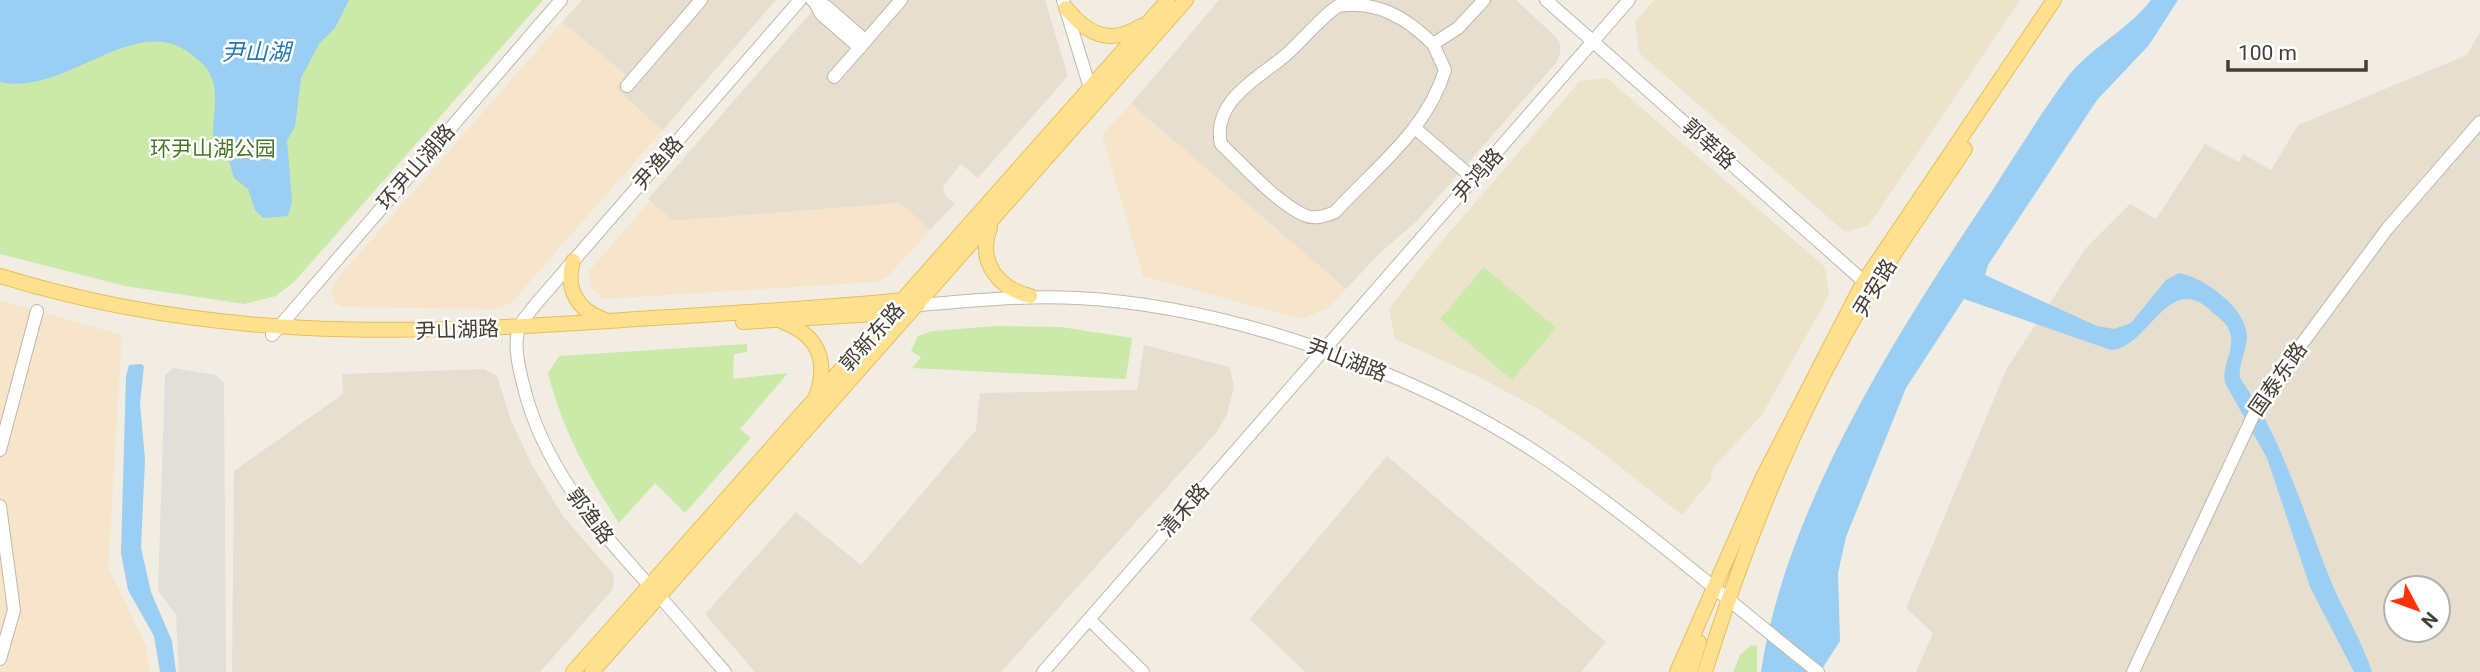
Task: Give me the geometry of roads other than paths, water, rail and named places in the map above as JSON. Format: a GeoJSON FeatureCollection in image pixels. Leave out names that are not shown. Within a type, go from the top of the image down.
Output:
{"type":"FeatureCollection","features":[{"type":"Feature","properties":{"kind":"main road","name":"郭新东路"},"geometry":{"type":"LineString","coordinates":[[911,303],[992,220],[1168,0]]}},
{"type":"Feature","properties":{"kind":"main road","name":"郭新东路"},"geometry":{"type":"LineString","coordinates":[[573,672],[654,591],[1095,93],[1186,0]]}},
{"type":"Feature","properties":{"kind":"main road","name":"尹安路"},"geometry":{"type":"LineString","coordinates":[[1721,595],[1762,479],[1868,286],[2054,0]]}},
{"type":"Feature","properties":{"kind":"main road","name":"尹安路"},"geometry":{"type":"LineString","coordinates":[[1868,286],[2065,0]]}},
{"type":"Feature","properties":{"kind":"main road"},"geometry":{"type":"LineString","coordinates":[[1065,4],[1081,26],[1103,36],[1124,35],[1151,19]]}},
{"type":"Feature","properties":{"kind":"main road"},"geometry":{"type":"LineString","coordinates":[[992,220],[985,246],[990,267],[1003,285],[1030,296]]}},
{"type":"Feature","properties":{"kind":"main road"},"geometry":{"type":"LineString","coordinates":[[573,261],[569,278],[576,300],[592,315],[608,321]]}},
{"type":"Feature","properties":{"kind":"main road","name":"尹山湖路"},"geometry":{"type":"LineString","coordinates":[[0,276],[118,306],[275,331]]}},
{"type":"Feature","properties":{"kind":"main road","name":"尹山湖路"},"geometry":{"type":"LineString","coordinates":[[0,286],[116,315],[275,331],[518,332],[893,313],[911,303]]}},
{"type":"Feature","properties":{"kind":"main road","name":"尹山湖路"},"geometry":{"type":"LineString","coordinates":[[518,332],[608,321],[911,303]]}},
{"type":"Feature","properties":{"kind":"main road","name":"郭新东路"},"geometry":{"type":"LineString","coordinates":[[592,672],[654,591],[893,313]]}},
{"type":"Feature","properties":{"kind":"main road"},"geometry":{"type":"LineString","coordinates":[[778,320],[805,332],[820,352],[822,376],[813,403]]}},
{"type":"Feature","properties":{"kind":"main road"},"geometry":{"type":"LineString","coordinates":[[1677,672],[1721,595]]}},
{"type":"Feature","properties":{"kind":"main road"},"geometry":{"type":"LineString","coordinates":[[1690,672],[1721,595]]}},
{"type":"Feature","properties":{"kind":"main road"},"geometry":{"type":"LineString","coordinates":[[1705,672],[1721,595]]}},
{"type":"Feature","properties":{"kind":"main road"},"geometry":{"type":"LineString","coordinates":[[1713,672],[1721,595]]}},
{"type":"Feature","properties":{"kind":"street","name":"环尹山湖路"},"geometry":{"type":"LineString","coordinates":[[275,331],[561,0]]}},
{"type":"Feature","properties":{"kind":"street"},"geometry":{"type":"LineString","coordinates":[[627,86],[701,0]]}},
{"type":"Feature","properties":{"kind":"street","name":"尹渔路"},"geometry":{"type":"LineString","coordinates":[[518,332],[573,261],[800,0]]}},
{"type":"Feature","properties":{"kind":"street"},"geometry":{"type":"LineString","coordinates":[[834,77],[901,0]]}},
{"type":"Feature","properties":{"kind":"street"},"geometry":{"type":"LineString","coordinates":[[1433,44],[1458,28],[1484,0]]}},
{"type":"Feature","properties":{"kind":"street","name":"郭莘路"},"geometry":{"type":"LineString","coordinates":[[1546,0],[1868,286]]}},
{"type":"Feature","properties":{"kind":"street","name":"尹鸿路"},"geometry":{"type":"LineString","coordinates":[[1326,349],[1629,0]]}},
{"type":"Feature","properties":{"kind":"street"},"geometry":{"type":"LineString","coordinates":[[814,1],[821,14],[863,44]]}},
{"type":"Feature","properties":{"kind":"street"},"geometry":{"type":"LineString","coordinates":[[1342,2],[1384,4],[1413,24],[1433,44],[1445,70],[1439,89],[1416,129],[1335,212],[1321,217],[1305,216],[1274,193],[1221,144],[1219,136],[1225,112],[1250,79],[1266,72],[1342,2]]}},
{"type":"Feature","properties":{"kind":"street"},"geometry":{"type":"LineString","coordinates":[[1065,4],[1095,93]]}},
{"type":"Feature","properties":{"kind":"street","name":"国泰东路"},"geometry":{"type":"LineString","coordinates":[[2133,672],[2245,428],[2261,399],[2387,229],[2480,122]]}},
{"type":"Feature","properties":{"kind":"street"},"geometry":{"type":"LineString","coordinates":[[1416,129],[1474,179]]}},
{"type":"Feature","properties":{"kind":"street","name":"尹山湖路"},"geometry":{"type":"LineString","coordinates":[[911,303],[1030,296],[1079,298],[1166,309],[1326,349],[1424,391],[1481,420],[1542,456],[1616,510],[1818,672]]}},
{"type":"Feature","properties":{"kind":"street"},"geometry":{"type":"LineString","coordinates":[[0,450],[37,311]]}},
{"type":"Feature","properties":{"kind":"street","name":"郭渔路"},"geometry":{"type":"LineString","coordinates":[[518,332],[519,365],[526,396],[550,455],[596,527],[725,672]]}},
{"type":"Feature","properties":{"kind":"street","name":"清禾路"},"geometry":{"type":"LineString","coordinates":[[1042,672],[1326,349]]}},
{"type":"Feature","properties":{"kind":"street"},"geometry":{"type":"LineString","coordinates":[[0,506],[14,610],[0,659]]}},
{"type":"Feature","properties":{"kind":"street"},"geometry":{"type":"LineString","coordinates":[[1089,618],[1143,672]]}},
{"type":"Feature","properties":{"kind":"water","name":"尹山湖"},"geometry":{"type":"Polygon","coordinates":[[[0,0],[349,0],[335,28],[319,44],[301,78],[295,127],[287,140],[292,202],[288,216],[263,218],[255,210],[248,189],[234,178],[229,161],[217,154],[213,134],[214,84],[206,68],[195,57],[170,44],[148,42],[124,47],[50,78],[25,83],[0,82],[0,0]]]}},
{"type":"Feature","properties":{"kind":"water"},"geometry":{"type":"Polygon","coordinates":[[[2151,0],[2178,0],[2149,45],[2097,100],[1988,265],[1985,275],[2097,326],[2114,329],[2131,323],[2166,280],[2179,273],[2212,288],[2232,305],[2245,325],[2247,336],[2240,378],[2269,426],[2281,452],[2332,584],[2372,672],[2354,672],[2310,587],[2267,458],[2225,383],[2231,337],[2228,327],[2221,319],[2195,300],[2182,300],[2170,305],[2136,338],[2111,350],[1964,299],[1906,388],[1846,537],[1838,573],[1840,641],[1820,672],[1761,672],[1774,611],[1793,550],[1818,488],[1880,368],[1950,255],[2066,79],[2151,0]]]}},
{"type":"Feature","properties":{"kind":"water"},"geometry":{"type":"Polygon","coordinates":[[[129,365],[144,366],[140,403],[145,460],[141,548],[151,592],[172,641],[176,672],[160,672],[154,636],[128,590],[121,553],[126,376],[129,365]]]}},
{"type":"Feature","properties":{"kind":"park label","name":"环尹山湖公园"},"geometry":{"type":"Point","coordinates":[213,149]}}]}
